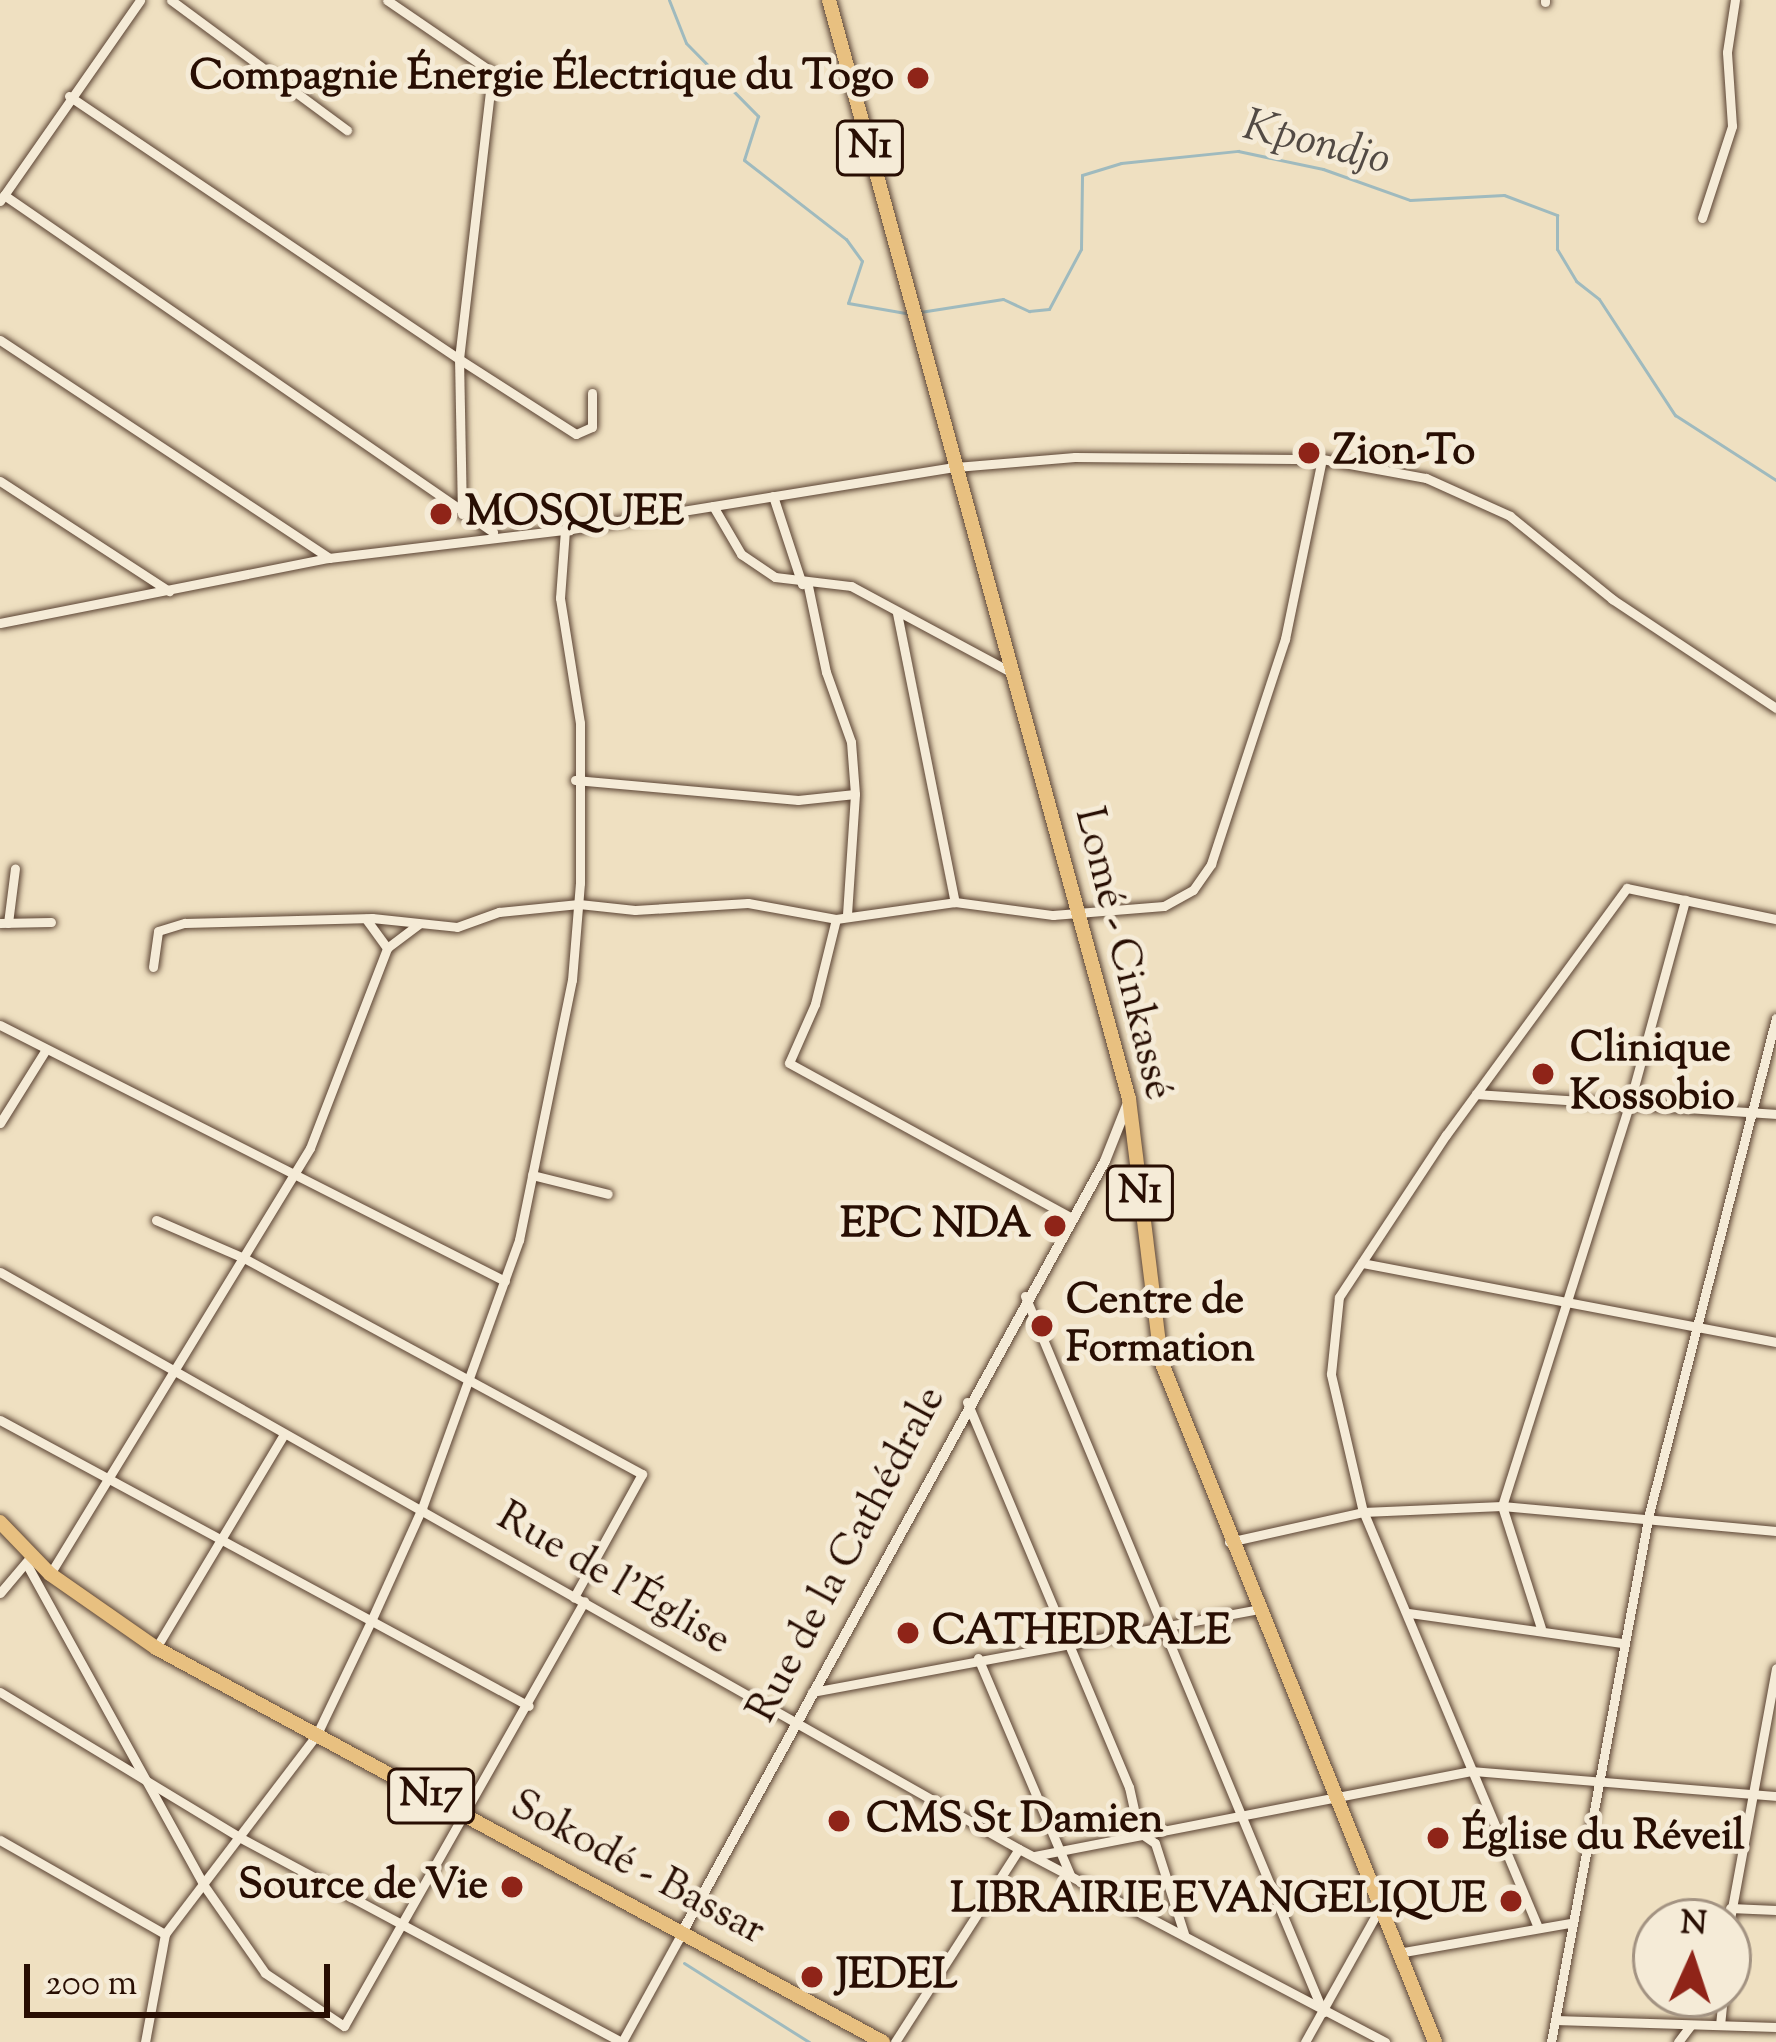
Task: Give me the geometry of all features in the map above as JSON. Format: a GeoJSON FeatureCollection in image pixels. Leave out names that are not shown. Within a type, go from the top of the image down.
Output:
{"type":"FeatureCollection","features":[{"type":"Feature","properties":{"kind":"main road","name":"Lomé - Cinkassé"},"geometry":{"type":"LineString","coordinates":[[829,0],[1130,1099],[1156,1340],[1229,1542],[1436,2042]]}},
{"type":"Feature","properties":{"kind":"main road","name":"Sokodé - Bassar"},"geometry":{"type":"LineString","coordinates":[[0,1522],[28,1560],[156,1648],[684,1929],[883,2042]]}},
{"type":"Feature","properties":{"kind":"street"},"geometry":{"type":"LineString","coordinates":[[140,0],[2,198],[496,533]]}},
{"type":"Feature","properties":{"kind":"street"},"geometry":{"type":"LineString","coordinates":[[171,0],[347,130]]}},
{"type":"Feature","properties":{"kind":"street"},"geometry":{"type":"LineString","coordinates":[[387,0],[492,71],[459,359],[462,514]]}},
{"type":"Feature","properties":{"kind":"street"},"geometry":{"type":"LineString","coordinates":[[1702,218],[1732,127],[1726,52],[1735,0]]}},
{"type":"Feature","properties":{"kind":"street"},"geometry":{"type":"LineString","coordinates":[[69,96],[576,434],[592,427],[592,393]]}},
{"type":"Feature","properties":{"kind":"street"},"geometry":{"type":"LineString","coordinates":[[0,340],[329,559]]}},
{"type":"Feature","properties":{"kind":"street"},"geometry":{"type":"LineString","coordinates":[[0,622],[329,559],[496,533],[565,530],[956,467],[1075,457],[1322,459],[1426,478],[1510,516],[1612,599],[1776,708]]}},
{"type":"Feature","properties":{"kind":"street"},"geometry":{"type":"LineString","coordinates":[[153,967],[154,938],[169,925],[364,918],[458,927],[499,912],[579,904],[635,910],[748,903],[842,918],[955,902],[1082,915],[1163,906],[1193,890],[1211,865],[1285,639],[1322,459]]}},
{"type":"Feature","properties":{"kind":"street"},"geometry":{"type":"LineString","coordinates":[[0,481],[169,591]]}},
{"type":"Feature","properties":{"kind":"street"},"geometry":{"type":"LineString","coordinates":[[773,496],[805,585],[826,672],[851,742],[855,794],[842,918],[815,1004],[790,1063],[1068,1216]]}},
{"type":"Feature","properties":{"kind":"street"},"geometry":{"type":"LineString","coordinates":[[713,506],[741,554],[805,585],[851,586],[1011,672]]}},
{"type":"Feature","properties":{"kind":"street"},"geometry":{"type":"LineString","coordinates":[[145,2042],[165,1934],[316,1736],[422,1508],[505,1281],[572,980],[579,904],[575,780],[580,723],[560,598],[565,530]]}},
{"type":"Feature","properties":{"kind":"street"},"geometry":{"type":"LineString","coordinates":[[897,613],[955,902]]}},
{"type":"Feature","properties":{"kind":"street"},"geometry":{"type":"LineString","coordinates":[[575,780],[798,800],[855,794]]}},
{"type":"Feature","properties":{"kind":"street"},"geometry":{"type":"LineString","coordinates":[[15,868],[4,923],[51,922]]}},
{"type":"Feature","properties":{"kind":"street"},"geometry":{"type":"LineString","coordinates":[[1537,1924],[1363,1512],[1331,1374],[1339,1297],[1476,1094],[1627,888],[1776,919]]}},
{"type":"Feature","properties":{"kind":"street"},"geometry":{"type":"LineString","coordinates":[[1541,1628],[1502,1506],[1628,1109],[1685,900]]}},
{"type":"Feature","properties":{"kind":"street"},"geometry":{"type":"LineString","coordinates":[[364,918],[386,948]]}},
{"type":"Feature","properties":{"kind":"street"},"geometry":{"type":"LineString","coordinates":[[50,1574],[178,1374],[287,1174],[310,1148],[386,948],[422,923]]}},
{"type":"Feature","properties":{"kind":"street"},"geometry":{"type":"LineString","coordinates":[[1551,2042],[1570,1923],[1604,1785],[1623,1643],[1649,1514],[1776,1018]]}},
{"type":"Feature","properties":{"kind":"street"},"geometry":{"type":"LineString","coordinates":[[0,1025],[505,1281]]}},
{"type":"Feature","properties":{"kind":"street"},"geometry":{"type":"LineString","coordinates":[[0,1123],[45,1051]]}},
{"type":"Feature","properties":{"kind":"street"},"geometry":{"type":"LineString","coordinates":[[1476,1094],[1628,1109],[1776,1114]]}},
{"type":"Feature","properties":{"kind":"street","name":"Rue de la Cathédrale"},"geometry":{"type":"LineString","coordinates":[[622,2042],[1024,1296],[1105,1161],[1130,1099]]}},
{"type":"Feature","properties":{"kind":"street"},"geometry":{"type":"LineString","coordinates":[[532,1175],[608,1194]]}},
{"type":"Feature","properties":{"kind":"street"},"geometry":{"type":"LineString","coordinates":[[0,1593],[28,1560],[203,1884],[265,1973],[344,2026],[529,1706],[642,1474],[469,1385],[244,1258],[156,1220]]}},
{"type":"Feature","properties":{"kind":"street"},"geometry":{"type":"LineString","coordinates":[[1362,1263],[1776,1342]]}},
{"type":"Feature","properties":{"kind":"street","name":"Rue de l'Église"},"geometry":{"type":"LineString","coordinates":[[0,1272],[1019,1849],[1385,2042]]}},
{"type":"Feature","properties":{"kind":"street"},"geometry":{"type":"LineString","coordinates":[[1024,1296],[1323,2012]]}},
{"type":"Feature","properties":{"kind":"street"},"geometry":{"type":"LineString","coordinates":[[967,1402],[1146,1838],[1155,1843],[1184,1934]]}},
{"type":"Feature","properties":{"kind":"street"},"geometry":{"type":"LineString","coordinates":[[0,1420],[529,1706]]}},
{"type":"Feature","properties":{"kind":"street"},"geometry":{"type":"LineString","coordinates":[[156,1648],[284,1434]]}},
{"type":"Feature","properties":{"kind":"street"},"geometry":{"type":"LineString","coordinates":[[1229,1542],[1363,1512],[1502,1506],[1649,1514],[1776,1531]]}},
{"type":"Feature","properties":{"kind":"street"},"geometry":{"type":"LineString","coordinates":[[812,1692],[1258,1609]]}},
{"type":"Feature","properties":{"kind":"street"},"geometry":{"type":"LineString","coordinates":[[1409,1613],[1623,1643]]}},
{"type":"Feature","properties":{"kind":"street"},"geometry":{"type":"LineString","coordinates":[[979,1658],[1070,1875]]}},
{"type":"Feature","properties":{"kind":"street"},"geometry":{"type":"LineString","coordinates":[[1732,1898],[1776,1668]]}},
{"type":"Feature","properties":{"kind":"street"},"geometry":{"type":"LineString","coordinates":[[0,1692],[239,1837],[407,1920],[622,2042]]}},
{"type":"Feature","properties":{"kind":"street"},"geometry":{"type":"LineString","coordinates":[[1034,1856],[1146,1838],[1331,1793],[1472,1771],[1776,1796]]}},
{"type":"Feature","properties":{"kind":"street"},"geometry":{"type":"LineString","coordinates":[[0,1840],[165,1934]]}},
{"type":"Feature","properties":{"kind":"street"},"geometry":{"type":"LineString","coordinates":[[896,2042],[1019,1849]]}},
{"type":"Feature","properties":{"kind":"street"},"geometry":{"type":"LineString","coordinates":[[1305,2042],[1380,1908]]}},
{"type":"Feature","properties":{"kind":"street"},"geometry":{"type":"LineString","coordinates":[[1398,1953],[1537,1924],[1570,1923]]}},
{"type":"Feature","properties":{"kind":"street"},"geometry":{"type":"LineString","coordinates":[[1720,2025],[1721,2018]]}},
{"type":"Feature","properties":{"kind":"street"},"geometry":{"type":"LineString","coordinates":[[1555,2020],[1776,2027]]}},
{"type":"Feature","properties":{"kind":"street"},"geometry":{"type":"LineString","coordinates":[[1678,2042],[1691,2025]]}},
{"type":"Feature","properties":{"kind":"waterway","name":"Kpondjo"},"geometry":{"type":"LineString","coordinates":[[669,0],[686,43],[758,116],[744,160],[846,239],[862,261],[848,303],[911,314]]}},
{"type":"Feature","properties":{"kind":"waterway","name":"Kpondjo"},"geometry":{"type":"LineString","coordinates":[[920,312],[1003,299],[1029,311],[1049,309],[1081,249],[1082,175],[1121,163],[1238,151],[1323,169],[1410,200],[1504,195],[1557,215],[1557,249],[1576,281],[1599,299],[1675,415],[1776,480]]}},
{"type":"Feature","properties":{"kind":"waterway"},"geometry":{"type":"LineString","coordinates":[[684,1963],[809,2042]]}},
{"type":"Feature","properties":{"kind":"place","name":"Compagnie Énergie Électrique du Togo"},"geometry":{"type":"Point","coordinates":[918,78]}},
{"type":"Feature","properties":{"kind":"place","name":"Zion-To"},"geometry":{"type":"Point","coordinates":[1309,453]}},
{"type":"Feature","properties":{"kind":"place","name":"MOSQUEE"},"geometry":{"type":"Point","coordinates":[441,514]}},
{"type":"Feature","properties":{"kind":"place","name":"Clinique Kossobio"},"geometry":{"type":"Point","coordinates":[1543,1074]}},
{"type":"Feature","properties":{"kind":"place","name":"EPC NDA"},"geometry":{"type":"Point","coordinates":[1055,1226]}},
{"type":"Feature","properties":{"kind":"place","name":"Centre de Formation"},"geometry":{"type":"Point","coordinates":[1042,1326]}},
{"type":"Feature","properties":{"kind":"place","name":"CATHEDRALE"},"geometry":{"type":"Point","coordinates":[908,1633]}},
{"type":"Feature","properties":{"kind":"place","name":"CMS St Damien"},"geometry":{"type":"Point","coordinates":[839,1821]}},
{"type":"Feature","properties":{"kind":"place","name":"Église du Réveil"},"geometry":{"type":"Point","coordinates":[1438,1838]}},
{"type":"Feature","properties":{"kind":"place","name":"Source de Vie"},"geometry":{"type":"Point","coordinates":[512,1887]}},
{"type":"Feature","properties":{"kind":"place","name":"LIBRAIRIE EVANGELIQUE"},"geometry":{"type":"Point","coordinates":[1511,1901]}},
{"type":"Feature","properties":{"kind":"place","name":"JEDEL"},"geometry":{"type":"Point","coordinates":[812,1977]}}]}
